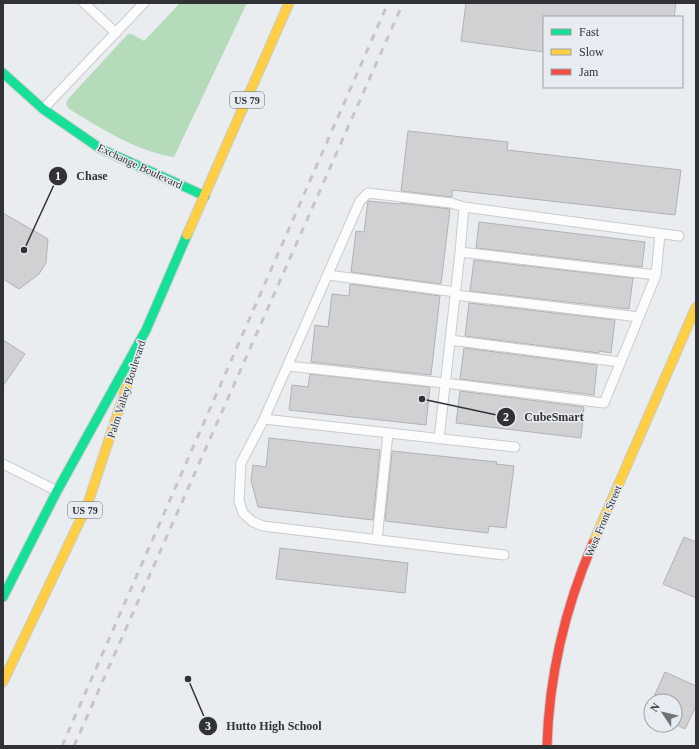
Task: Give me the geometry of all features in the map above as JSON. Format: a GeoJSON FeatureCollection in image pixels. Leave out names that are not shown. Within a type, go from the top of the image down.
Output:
{"type":"FeatureCollection","features":[{"type":"Feature","properties":{"kind":"main road","name":"US 79"},"geometry":{"type":"LineString","coordinates":[[146,330],[289,3]]}},
{"type":"Feature","properties":{"kind":"main road","name":"Exchange Boulevard"},"geometry":{"type":"LineString","coordinates":[[4,76],[43,109],[101,149],[205,196]]}},
{"type":"Feature","properties":{"kind":"main road","name":"West Front Street"},"geometry":{"type":"LineString","coordinates":[[547,746],[550,687],[557,651],[568,609],[584,565],[696,307]]}},
{"type":"Feature","properties":{"kind":"main road","name":"Palm Valley Boulevard"},"geometry":{"type":"LineString","coordinates":[[3,597],[57,491],[146,330]]}},
{"type":"Feature","properties":{"kind":"main road","name":"Palm Valley Boulevard"},"geometry":{"type":"LineString","coordinates":[[3,682],[87,506],[146,330]]}},
{"type":"Feature","properties":{"kind":"lane"},"geometry":{"type":"LineString","coordinates":[[84,3],[116,33]]}},
{"type":"Feature","properties":{"kind":"lane"},"geometry":{"type":"LineString","coordinates":[[43,109],[144,3]]}},
{"type":"Feature","properties":{"kind":"lane"},"geometry":{"type":"LineString","coordinates":[[504,555],[263,526],[252,522],[243,513],[239,502],[241,463],[264,419],[360,201],[368,193],[679,236]]}},
{"type":"Feature","properties":{"kind":"lane"},"geometry":{"type":"LineString","coordinates":[[438,439],[464,207]]}},
{"type":"Feature","properties":{"kind":"lane"},"geometry":{"type":"LineString","coordinates":[[288,366],[445,383],[604,403],[656,275],[660,234]]}},
{"type":"Feature","properties":{"kind":"lane"},"geometry":{"type":"LineString","coordinates":[[460,252],[656,275]]}},
{"type":"Feature","properties":{"kind":"lane"},"geometry":{"type":"LineString","coordinates":[[328,275],[455,294],[639,317]]}},
{"type":"Feature","properties":{"kind":"lane"},"geometry":{"type":"LineString","coordinates":[[450,340],[620,362]]}},
{"type":"Feature","properties":{"kind":"lane"},"geometry":{"type":"LineString","coordinates":[[264,419],[515,448]]}},
{"type":"Feature","properties":{"kind":"lane"},"geometry":{"type":"LineString","coordinates":[[377,540],[388,433]]}},
{"type":"Feature","properties":{"kind":"lane"},"geometry":{"type":"LineString","coordinates":[[3,464],[57,491]]}},
{"type":"Feature","properties":{"kind":"green space"},"geometry":{"type":"Polygon","coordinates":[[[180,3],[247,3],[174,157],[133,145],[93,124],[69,109],[66,104],[68,99],[128,34],[132,34],[144,41],[180,3]]]}},
{"type":"Feature","properties":{"kind":"building"},"geometry":{"type":"Polygon","coordinates":[[[466,3],[676,3],[674,16],[543,16],[543,52],[461,41],[466,3]]]}},
{"type":"Feature","properties":{"kind":"building"},"geometry":{"type":"Polygon","coordinates":[[[408,131],[508,142],[507,150],[681,170],[675,215],[452,190],[452,197],[401,191],[408,131]]]}},
{"type":"Feature","properties":{"kind":"building"},"geometry":{"type":"Polygon","coordinates":[[[368,201],[450,209],[441,284],[351,272],[356,231],[364,232],[368,201]]]}},
{"type":"Feature","properties":{"kind":"building"},"geometry":{"type":"Polygon","coordinates":[[[3,213],[48,239],[46,263],[39,274],[19,289],[3,279],[3,213]]]}},
{"type":"Feature","properties":{"kind":"building"},"geometry":{"type":"Polygon","coordinates":[[[479,222],[645,242],[642,267],[476,248],[479,222]]]}},
{"type":"Feature","properties":{"kind":"building"},"geometry":{"type":"Polygon","coordinates":[[[474,260],[633,278],[629,309],[470,291],[474,260]]]}},
{"type":"Feature","properties":{"kind":"building"},"geometry":{"type":"Polygon","coordinates":[[[350,284],[440,296],[431,375],[311,362],[315,325],[328,327],[332,294],[349,296],[350,284]]]}},
{"type":"Feature","properties":{"kind":"building"},"geometry":{"type":"Polygon","coordinates":[[[469,303],[615,320],[611,353],[599,351],[599,353],[465,336],[469,303]]]}},
{"type":"Feature","properties":{"kind":"building"},"geometry":{"type":"Polygon","coordinates":[[[3,340],[25,354],[3,386],[3,340]]]}},
{"type":"Feature","properties":{"kind":"building"},"geometry":{"type":"Polygon","coordinates":[[[464,348],[597,365],[594,395],[460,379],[464,348]]]}},
{"type":"Feature","properties":{"kind":"building"},"geometry":{"type":"Polygon","coordinates":[[[310,374],[430,387],[426,425],[289,410],[292,385],[308,387],[310,374]]]}},
{"type":"Feature","properties":{"kind":"building"},"geometry":{"type":"Polygon","coordinates":[[[460,391],[584,407],[581,438],[456,423],[460,391]]]}},
{"type":"Feature","properties":{"kind":"building"},"geometry":{"type":"Polygon","coordinates":[[[269,438],[380,450],[373,520],[258,507],[251,480],[253,465],[266,467],[269,438]]]}},
{"type":"Feature","properties":{"kind":"building"},"geometry":{"type":"Polygon","coordinates":[[[392,451],[497,462],[496,464],[514,466],[506,528],[489,526],[488,533],[385,521],[392,451]]]}},
{"type":"Feature","properties":{"kind":"building"},"geometry":{"type":"Polygon","coordinates":[[[684,537],[696,542],[696,598],[663,584],[684,537]]]}},
{"type":"Feature","properties":{"kind":"building"},"geometry":{"type":"Polygon","coordinates":[[[280,548],[408,563],[405,593],[276,579],[280,548]]]}},
{"type":"Feature","properties":{"kind":"building"},"geometry":{"type":"Polygon","coordinates":[[[665,672],[696,686],[696,706],[685,729],[683,728],[683,693],[656,693],[665,672]]]}},
{"type":"Feature","properties":{"kind":"railway"},"geometry":{"type":"LineString","coordinates":[[62,746],[388,3]]}},
{"type":"Feature","properties":{"kind":"railway"},"geometry":{"type":"LineString","coordinates":[[74,746],[403,3]]}},
{"type":"Feature","properties":{"kind":"traffic: fast"},"geometry":{"type":"LineString","coordinates":[[3,73],[43,109],[101,149],[205,196]]}},
{"type":"Feature","properties":{"kind":"traffic: fast"},"geometry":{"type":"LineString","coordinates":[[3,597],[57,491],[146,330],[187,235]]}},
{"type":"Feature","properties":{"kind":"traffic: slow"},"geometry":{"type":"LineString","coordinates":[[187,235],[289,3]]}},
{"type":"Feature","properties":{"kind":"traffic: slow"},"geometry":{"type":"LineString","coordinates":[[593,543],[696,307]]}},
{"type":"Feature","properties":{"kind":"traffic: slow"},"geometry":{"type":"LineString","coordinates":[[3,682],[87,506],[128,382]]}},
{"type":"Feature","properties":{"kind":"traffic: jam"},"geometry":{"type":"LineString","coordinates":[[547,746],[551,694],[560,643],[574,592],[593,543]]}},
{"type":"Feature","properties":{"kind":"place","name":"Chase"},"geometry":{"type":"Point","coordinates":[24,250]}},
{"type":"Feature","properties":{"kind":"place","name":"CubeSmart"},"geometry":{"type":"Point","coordinates":[422,399]}},
{"type":"Feature","properties":{"kind":"place","name":"Hutto High School"},"geometry":{"type":"Point","coordinates":[188,679]}}]}
